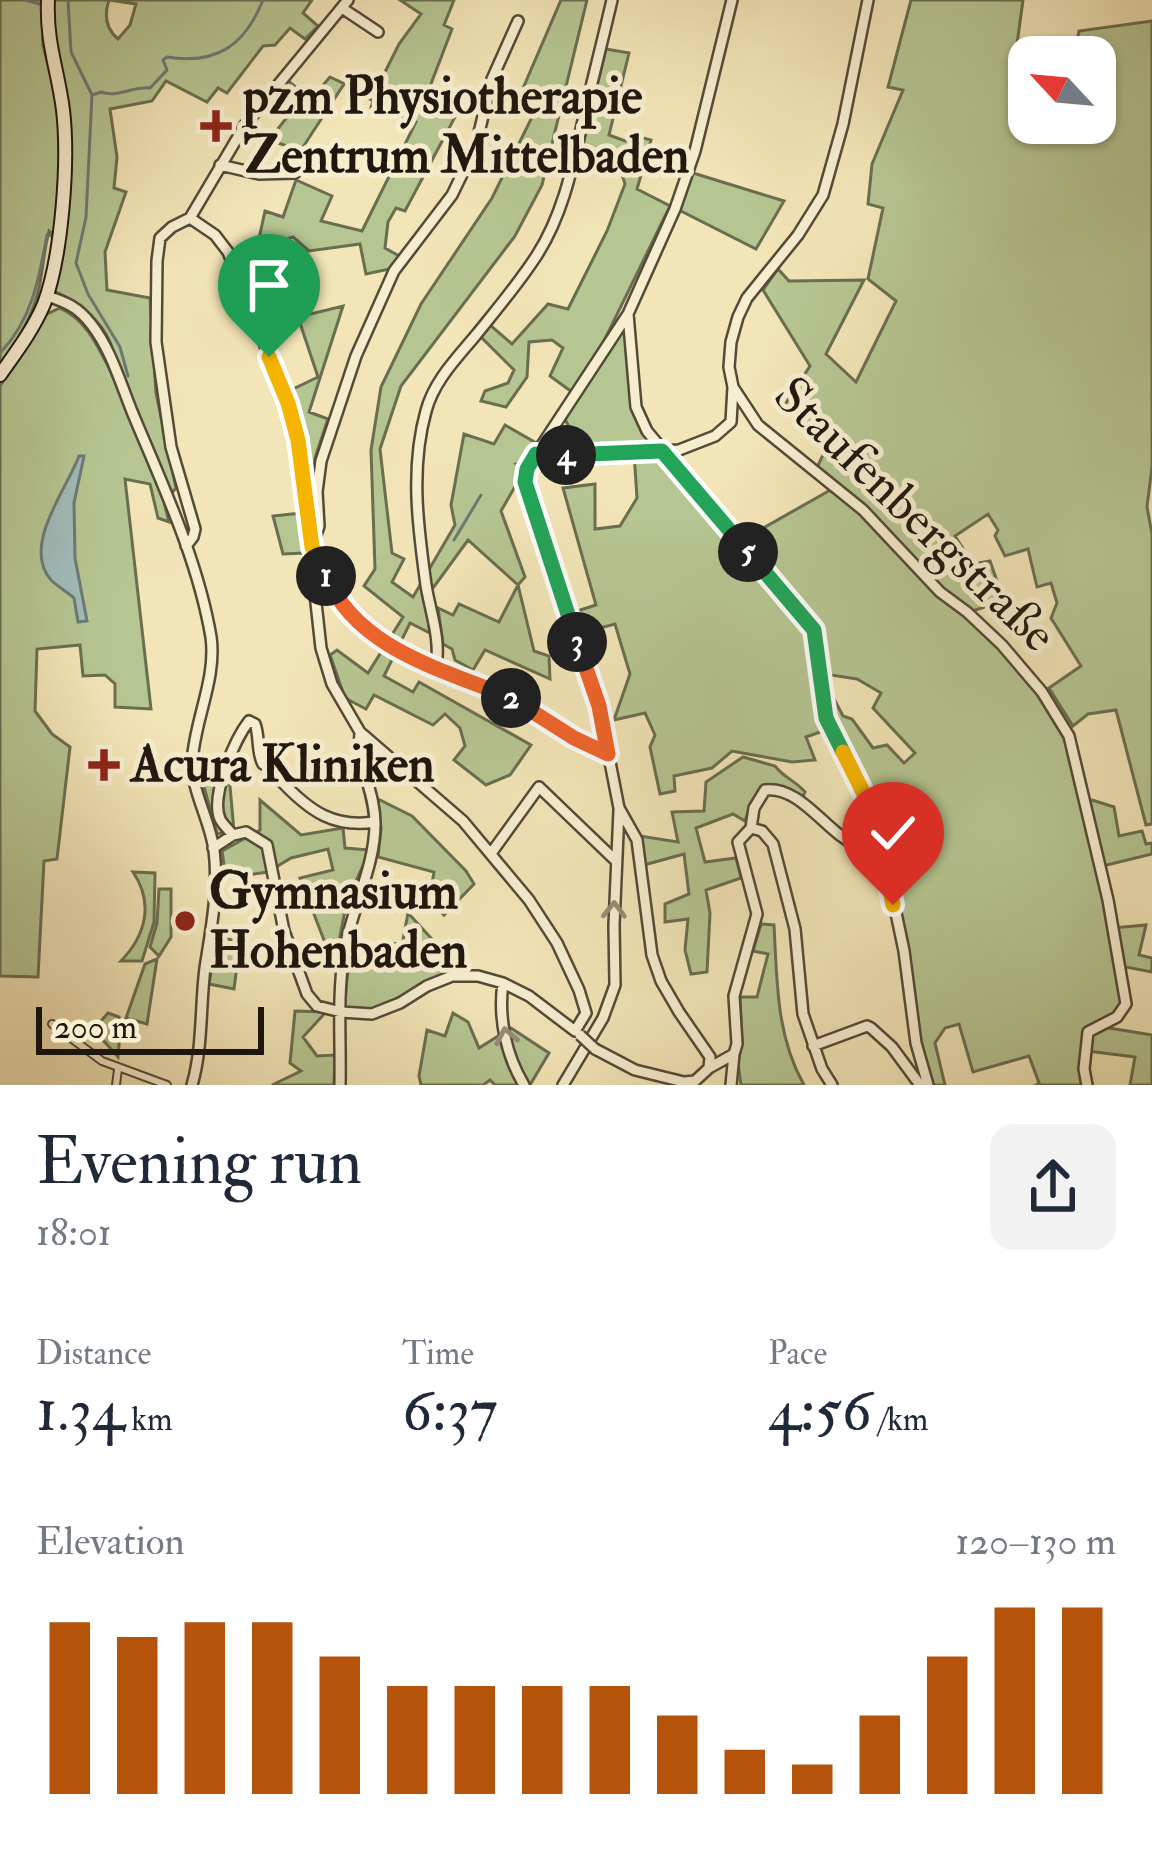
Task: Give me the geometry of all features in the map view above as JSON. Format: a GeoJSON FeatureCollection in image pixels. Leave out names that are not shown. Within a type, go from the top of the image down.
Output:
{"type":"FeatureCollection","features":[{"type":"Feature","properties":{"kind":"main road"},"geometry":{"type":"LineString","coordinates":[[0,375],[35,323],[46,296],[59,228],[65,136],[48,39],[48,0]]}},
{"type":"Feature","properties":{"kind":"street"},"geometry":{"type":"LineString","coordinates":[[436,666],[437,641],[416,494],[426,410],[446,371],[511,292],[554,222],[575,158],[612,0]]}},
{"type":"Feature","properties":{"kind":"street"},"geometry":{"type":"LineString","coordinates":[[563,1085],[606,1011],[615,985],[619,808],[599,706],[525,482],[527,469],[628,314],[686,176],[732,0]]}},
{"type":"Feature","properties":{"kind":"street","name":"Staufenbergstraße"},"geometry":{"type":"LineString","coordinates":[[868,0],[823,195],[738,317],[730,342],[733,387],[758,425],[863,510],[940,592],[1002,644],[1042,692],[1069,736],[1108,900],[1126,1004],[1118,1017],[1088,1033],[1087,1085]]}},
{"type":"Feature","properties":{"kind":"street"},"geometry":{"type":"LineString","coordinates":[[186,546],[195,529],[171,447],[156,342],[160,238],[190,218],[245,125],[345,4],[378,32]]}},
{"type":"Feature","properties":{"kind":"street"},"geometry":{"type":"LineString","coordinates":[[518,21],[492,79],[467,164],[452,195],[394,271],[356,356],[321,460],[319,526],[312,547],[352,619],[380,641],[518,700],[574,738],[608,754]]}},
{"type":"Feature","properties":{"kind":"street"},"geometry":{"type":"LineString","coordinates":[[220,165],[259,174],[295,172]]}},
{"type":"Feature","properties":{"kind":"street"},"geometry":{"type":"LineString","coordinates":[[190,218],[228,252],[288,403],[301,457],[321,648],[332,683],[360,732],[448,806],[529,900],[579,990],[586,1013],[577,1033]]}},
{"type":"Feature","properties":{"kind":"street"},"geometry":{"type":"LineString","coordinates":[[46,296],[72,303],[93,326],[112,361],[186,546],[211,637],[212,657],[192,771],[214,848],[216,872],[194,1084]]}},
{"type":"Feature","properties":{"kind":"street"},"geometry":{"type":"LineString","coordinates":[[628,314],[636,407],[647,431],[814,630],[826,718],[876,818],[904,951],[924,1085]]}},
{"type":"Feature","properties":{"kind":"street"},"geometry":{"type":"LineString","coordinates":[[536,454],[679,450],[715,436],[731,422],[733,387]]}},
{"type":"Feature","properties":{"kind":"street"},"geometry":{"type":"LineString","coordinates":[[731,422],[758,425]]}},
{"type":"Feature","properties":{"kind":"street"},"geometry":{"type":"LineString","coordinates":[[233,835],[220,819],[218,806],[233,749],[249,721],[258,731],[263,764],[305,804],[350,826],[375,822]]}},
{"type":"Feature","properties":{"kind":"street"},"geometry":{"type":"LineString","coordinates":[[340,1085],[344,950],[375,822],[359,758],[360,732]]}},
{"type":"Feature","properties":{"kind":"street"},"geometry":{"type":"LineString","coordinates":[[492,852],[539,787],[615,860]]}},
{"type":"Feature","properties":{"kind":"street"},"geometry":{"type":"LineString","coordinates":[[709,1068],[731,1085],[737,1044],[734,996],[757,914],[738,842],[751,828],[758,798],[774,788],[801,802],[838,835],[885,861]]}},
{"type":"Feature","properties":{"kind":"street"},"geometry":{"type":"LineString","coordinates":[[619,808],[637,840],[652,955],[679,1012],[710,1058],[709,1068]]}},
{"type":"Feature","properties":{"kind":"street"},"geometry":{"type":"LineString","coordinates":[[751,828],[769,837],[782,876],[795,929],[800,992],[813,1046],[832,1085]]}},
{"type":"Feature","properties":{"kind":"street"},"geometry":{"type":"LineString","coordinates":[[214,848],[246,832],[267,845],[284,931],[316,1006],[372,1014],[452,976],[478,976],[529,996],[595,1049],[634,1070],[695,1081],[734,1054]]}},
{"type":"Feature","properties":{"kind":"street"},"geometry":{"type":"LineString","coordinates":[[503,983],[507,1048],[524,1085]]}},
{"type":"Feature","properties":{"kind":"street"},"geometry":{"type":"LineString","coordinates":[[586,1013],[606,1011]]}},
{"type":"Feature","properties":{"kind":"street"},"geometry":{"type":"LineString","coordinates":[[52,1024],[118,1069],[167,1085]]}},
{"type":"Feature","properties":{"kind":"street"},"geometry":{"type":"LineString","coordinates":[[813,1046],[867,1026],[924,1085]]}},
{"type":"Feature","properties":{"kind":"street"},"geometry":{"type":"LineString","coordinates":[[116,1085],[118,1069]]}},
{"type":"Feature","properties":{"kind":"green space"},"geometry":{"type":"Polygon","coordinates":[[[0,0],[42,0],[43,45],[54,89],[52,0],[109,0],[312,0],[303,13],[318,26],[305,39],[290,28],[275,45],[263,46],[227,93],[218,88],[207,102],[166,81],[152,101],[110,109],[117,157],[114,188],[126,192],[105,252],[107,290],[150,298],[156,393],[176,488],[164,502],[169,522],[158,518],[150,484],[125,479],[151,709],[115,707],[115,684],[105,675],[83,676],[80,645],[37,649],[35,711],[52,734],[70,747],[57,859],[44,861],[38,977],[0,976],[0,386],[45,315],[60,308],[87,330],[116,381],[113,351],[101,326],[54,291],[61,241],[49,231],[33,309],[0,365],[0,0]],[[109,0],[107,21],[118,39],[130,25],[136,4],[109,0]]]}},
{"type":"Feature","properties":{"kind":"green space"},"geometry":{"type":"Polygon","coordinates":[[[400,0],[454,0],[444,25],[452,29],[429,89],[455,100],[455,117],[405,211],[396,208],[388,222],[385,248],[401,257],[390,269],[366,274],[360,244],[309,251],[293,237],[257,248],[265,211],[283,217],[296,180],[332,196],[321,221],[362,231],[416,122],[371,108],[373,101],[344,84],[292,164],[275,162],[287,146],[269,140],[296,106],[278,90],[287,80],[311,99],[330,77],[343,83],[350,72],[378,86],[421,14],[400,0]]]}},
{"type":"Feature","properties":{"kind":"green space"},"geometry":{"type":"Polygon","coordinates":[[[561,0],[587,0],[542,185],[515,236],[401,386],[380,449],[392,553],[404,559],[392,582],[413,597],[455,525],[451,505],[464,434],[494,444],[505,425],[538,444],[529,458],[516,464],[524,471],[501,511],[525,577],[518,585],[468,540],[425,599],[430,633],[410,623],[384,676],[413,692],[419,682],[531,745],[510,775],[486,785],[454,760],[465,746],[460,728],[445,714],[433,725],[374,695],[366,709],[345,698],[330,655],[337,650],[368,673],[403,617],[364,586],[375,569],[371,450],[381,387],[421,304],[492,198],[541,99],[524,86],[561,0]]]}},
{"type":"Feature","properties":{"kind":"green space"},"geometry":{"type":"Polygon","coordinates":[[[911,0],[1023,0],[1018,36],[1008,36],[1008,144],[1116,144],[1116,36],[1078,36],[1079,31],[1152,21],[1152,467],[1147,507],[1152,534],[1152,824],[1146,825],[1116,710],[1088,714],[1073,726],[1049,688],[1081,666],[1051,618],[1057,603],[1051,583],[1037,587],[1028,549],[1005,556],[988,514],[955,536],[973,564],[990,561],[1004,601],[969,612],[1002,645],[1069,736],[1113,928],[1146,925],[1139,955],[1152,958],[1152,972],[1121,966],[1126,1004],[1103,1027],[1152,1035],[1152,1085],[1130,1085],[1135,1057],[1087,1051],[1087,1085],[1036,1085],[1029,1056],[973,1072],[959,1024],[945,1028],[935,1043],[945,1085],[927,1085],[876,818],[885,820],[901,857],[913,855],[910,842],[890,810],[868,798],[826,717],[821,722],[826,730],[806,737],[815,760],[792,762],[732,751],[712,768],[674,776],[675,791],[660,794],[650,747],[655,735],[645,713],[614,720],[630,674],[615,624],[581,633],[574,612],[596,605],[563,488],[595,484],[595,529],[620,526],[637,498],[634,453],[578,455],[563,415],[628,314],[642,422],[814,630],[824,693],[831,693],[843,716],[852,719],[873,748],[887,745],[904,763],[915,753],[873,708],[881,693],[857,679],[824,674],[817,622],[742,540],[834,488],[815,472],[828,444],[784,406],[810,366],[763,290],[778,269],[789,281],[864,280],[826,354],[856,382],[896,301],[868,279],[883,208],[868,204],[872,164],[903,90],[888,87],[911,0]]]}},
{"type":"Feature","properties":{"kind":"green space"},"geometry":{"type":"Polygon","coordinates":[[[606,49],[629,53],[609,135],[625,141],[636,136],[651,140],[637,189],[670,206],[604,341],[572,392],[550,376],[563,348],[552,340],[529,342],[527,377],[506,407],[481,401],[485,391],[508,383],[514,370],[481,337],[490,325],[512,344],[548,304],[568,309],[625,184],[620,168],[581,152],[606,49]]]}},
{"type":"Feature","properties":{"kind":"green space"},"geometry":{"type":"Polygon","coordinates":[[[693,173],[784,201],[756,249],[679,210],[693,173]]]}},
{"type":"Feature","properties":{"kind":"green space"},"geometry":{"type":"Polygon","coordinates":[[[343,306],[309,412],[328,419],[315,458],[311,496],[309,456],[289,391],[318,377],[298,317],[343,306]]]}},
{"type":"Feature","properties":{"kind":"green space"},"geometry":{"type":"Polygon","coordinates":[[[302,513],[304,553],[283,554],[273,516],[302,513]]]}},
{"type":"Feature","properties":{"kind":"green space"},"geometry":{"type":"Polygon","coordinates":[[[518,585],[534,651],[549,656],[550,679],[485,650],[473,670],[455,660],[452,649],[443,644],[438,608],[453,615],[459,604],[499,622],[518,585]]]}},
{"type":"Feature","properties":{"kind":"green space"},"geometry":{"type":"Polygon","coordinates":[[[743,757],[775,766],[805,792],[801,800],[774,786],[751,804],[745,821],[733,814],[696,828],[705,862],[736,858],[741,878],[706,890],[710,913],[707,972],[691,974],[685,950],[688,919],[665,922],[665,904],[689,894],[684,854],[644,865],[640,836],[678,842],[672,812],[704,811],[706,782],[743,757]]]}},
{"type":"Feature","properties":{"kind":"green space"},"geometry":{"type":"Polygon","coordinates":[[[199,769],[229,775],[234,831],[217,834],[199,769]]]}},
{"type":"Feature","properties":{"kind":"green space"},"geometry":{"type":"Polygon","coordinates":[[[378,799],[412,816],[474,884],[444,915],[429,900],[434,872],[378,857],[378,799]]]}},
{"type":"Feature","properties":{"kind":"green space"},"geometry":{"type":"Polygon","coordinates":[[[260,800],[301,835],[343,828],[345,848],[370,850],[347,901],[334,966],[300,878],[333,870],[328,849],[291,858],[268,872],[226,878],[222,851],[260,830],[260,800]]]}},
{"type":"Feature","properties":{"kind":"green space"},"geometry":{"type":"Polygon","coordinates":[[[1088,802],[1114,807],[1119,836],[1142,831],[1146,844],[1152,843],[1152,854],[1103,866],[1088,802]]]}},
{"type":"Feature","properties":{"kind":"green space"},"geometry":{"type":"Polygon","coordinates":[[[133,872],[155,873],[154,922],[142,961],[121,961],[144,918],[144,895],[133,872]]]}},
{"type":"Feature","properties":{"kind":"green space"},"geometry":{"type":"Polygon","coordinates":[[[159,889],[171,889],[171,937],[159,956],[150,947],[159,889]]]}},
{"type":"Feature","properties":{"kind":"green space"},"geometry":{"type":"Polygon","coordinates":[[[408,913],[442,950],[448,974],[372,1010],[344,1008],[351,940],[368,948],[386,942],[402,945],[408,913]]]}},
{"type":"Feature","properties":{"kind":"green space"},"geometry":{"type":"Polygon","coordinates":[[[761,924],[774,925],[783,1027],[804,1085],[741,1085],[740,997],[757,997],[768,954],[753,951],[761,924]]]}},
{"type":"Feature","properties":{"kind":"green space"},"geometry":{"type":"Polygon","coordinates":[[[217,936],[240,942],[234,989],[209,984],[217,936]]]}},
{"type":"Feature","properties":{"kind":"green space"},"geometry":{"type":"Polygon","coordinates":[[[157,959],[147,1024],[126,1018],[145,964],[157,959]]]}},
{"type":"Feature","properties":{"kind":"green space"},"geometry":{"type":"Polygon","coordinates":[[[295,1011],[326,1012],[303,1037],[317,1056],[335,1055],[334,1085],[272,1085],[301,1071],[290,1063],[295,1011]]]}},
{"type":"Feature","properties":{"kind":"green space"},"geometry":{"type":"Polygon","coordinates":[[[108,1013],[121,1021],[118,1057],[102,1039],[101,1021],[108,1013]]]}},
{"type":"Feature","properties":{"kind":"green space"},"geometry":{"type":"Polygon","coordinates":[[[453,1013],[468,1022],[479,1048],[511,1028],[549,1053],[530,1085],[495,1085],[490,1080],[483,1085],[421,1085],[427,1030],[445,1036],[453,1013]]]}},
{"type":"Feature","properties":{"kind":"water"},"geometry":{"type":"Polygon","coordinates":[[[79,456],[84,456],[74,503],[75,558],[87,621],[78,622],[74,598],[51,580],[41,551],[49,518],[79,456]]]}},
{"type":"Feature","properties":{"kind":"waterway"},"geometry":{"type":"LineString","coordinates":[[25,0],[40,4]]}},
{"type":"Feature","properties":{"kind":"waterway"},"geometry":{"type":"LineString","coordinates":[[68,0],[71,52],[92,95],[86,217],[76,263],[88,294],[120,347],[128,376]]}},
{"type":"Feature","properties":{"kind":"waterway"},"geometry":{"type":"LineString","coordinates":[[92,95],[150,88],[167,70],[163,60],[167,57],[201,58],[227,48],[247,29],[263,0]]}},
{"type":"Feature","properties":{"kind":"waterway"},"geometry":{"type":"LineString","coordinates":[[0,353],[27,313],[47,235],[52,236]]}},
{"type":"Feature","properties":{"kind":"waterway"},"geometry":{"type":"LineString","coordinates":[[454,540],[481,495]]}},
{"type":"Feature","properties":{"kind":"place","name":"pzm Physiotherapie Zentrum Mittelbaden"},"geometry":{"type":"Point","coordinates":[216,126]}},
{"type":"Feature","properties":{"kind":"place","name":"Acura Kliniken"},"geometry":{"type":"Point","coordinates":[104,765]}},
{"type":"Feature","properties":{"kind":"place","name":"Gymnasium Hohenbaden"},"geometry":{"type":"Point","coordinates":[185,921]}},
{"type":"Feature","properties":{"kind":"route"},"geometry":{"type":"LineString","coordinates":[[269,357],[298,440],[312,547],[352,619],[380,641],[518,700],[574,738],[608,754],[599,706],[525,482],[527,469],[536,454],[662,451],[814,630],[826,718],[876,818],[893,905]]}}]}
